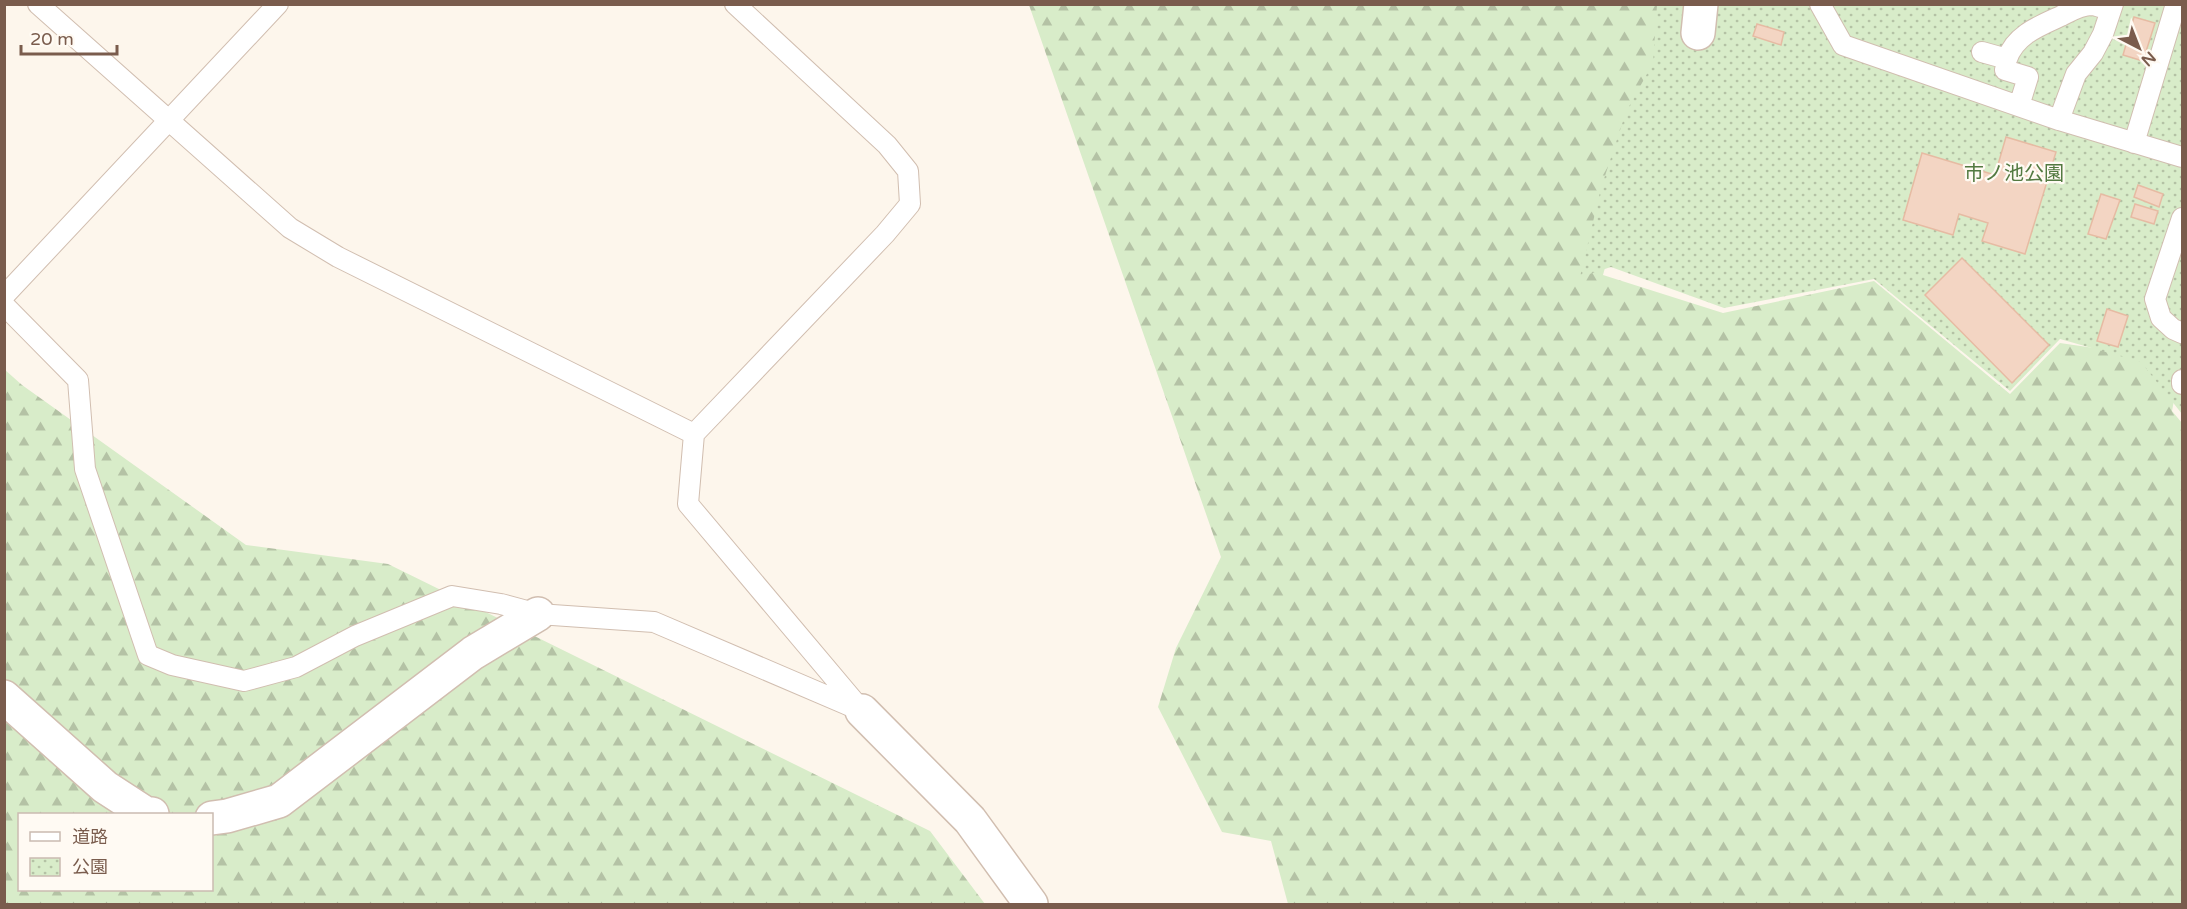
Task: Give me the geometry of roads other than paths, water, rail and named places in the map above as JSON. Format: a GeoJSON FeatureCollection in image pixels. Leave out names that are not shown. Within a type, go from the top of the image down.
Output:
{"type":"FeatureCollection","features":[{"type":"Feature","properties":{"kind":"street"},"geometry":{"type":"LineString","coordinates":[[213,818],[279,801],[473,653],[538,614]]}},
{"type":"Feature","properties":{"kind":"street"},"geometry":{"type":"LineString","coordinates":[[4,697],[105,787],[145,813]]}},
{"type":"Feature","properties":{"kind":"street"},"geometry":{"type":"LineString","coordinates":[[862,711],[970,820],[1031,904]]}},
{"type":"Feature","properties":{"kind":"lane"},"geometry":{"type":"LineString","coordinates":[[38,4],[290,228],[338,257],[694,434]]}},
{"type":"Feature","properties":{"kind":"lane"},"geometry":{"type":"LineString","coordinates":[[4,296],[278,4]]}},
{"type":"Feature","properties":{"kind":"lane"},"geometry":{"type":"LineString","coordinates":[[735,4],[887,145],[908,171],[910,204],[885,234],[694,434],[688,504],[862,711]]}},
{"type":"Feature","properties":{"kind":"lane"},"geometry":{"type":"LineString","coordinates":[[1820,4],[1843,45],[2059,120],[2182,157]]}},
{"type":"Feature","properties":{"kind":"lane"},"geometry":{"type":"LineString","coordinates":[[2134,142],[2176,4]]}},
{"type":"Feature","properties":{"kind":"lane"},"geometry":{"type":"LineString","coordinates":[[1982,52],[2007,60],[2010,50],[2016,43],[2028,32],[2044,23],[2080,6],[2112,7],[2103,34],[2076,74],[2059,120]]}},
{"type":"Feature","properties":{"kind":"lane"},"geometry":{"type":"LineString","coordinates":[[2005,70],[2028,77],[2019,106]]}},
{"type":"Feature","properties":{"kind":"lane"},"geometry":{"type":"LineString","coordinates":[[2182,218],[2155,298],[2160,318],[2182,333]]}},
{"type":"Feature","properties":{"kind":"lane"},"geometry":{"type":"LineString","coordinates":[[4,305],[78,380],[85,469],[148,655],[172,665],[244,681],[296,667],[355,636],[452,596],[501,604],[538,614],[654,622],[862,711]]}},
{"type":"Feature","properties":{"kind":"park label","name":"市ノ池公園"},"geometry":{"type":"Point","coordinates":[2014,174]}}]}
